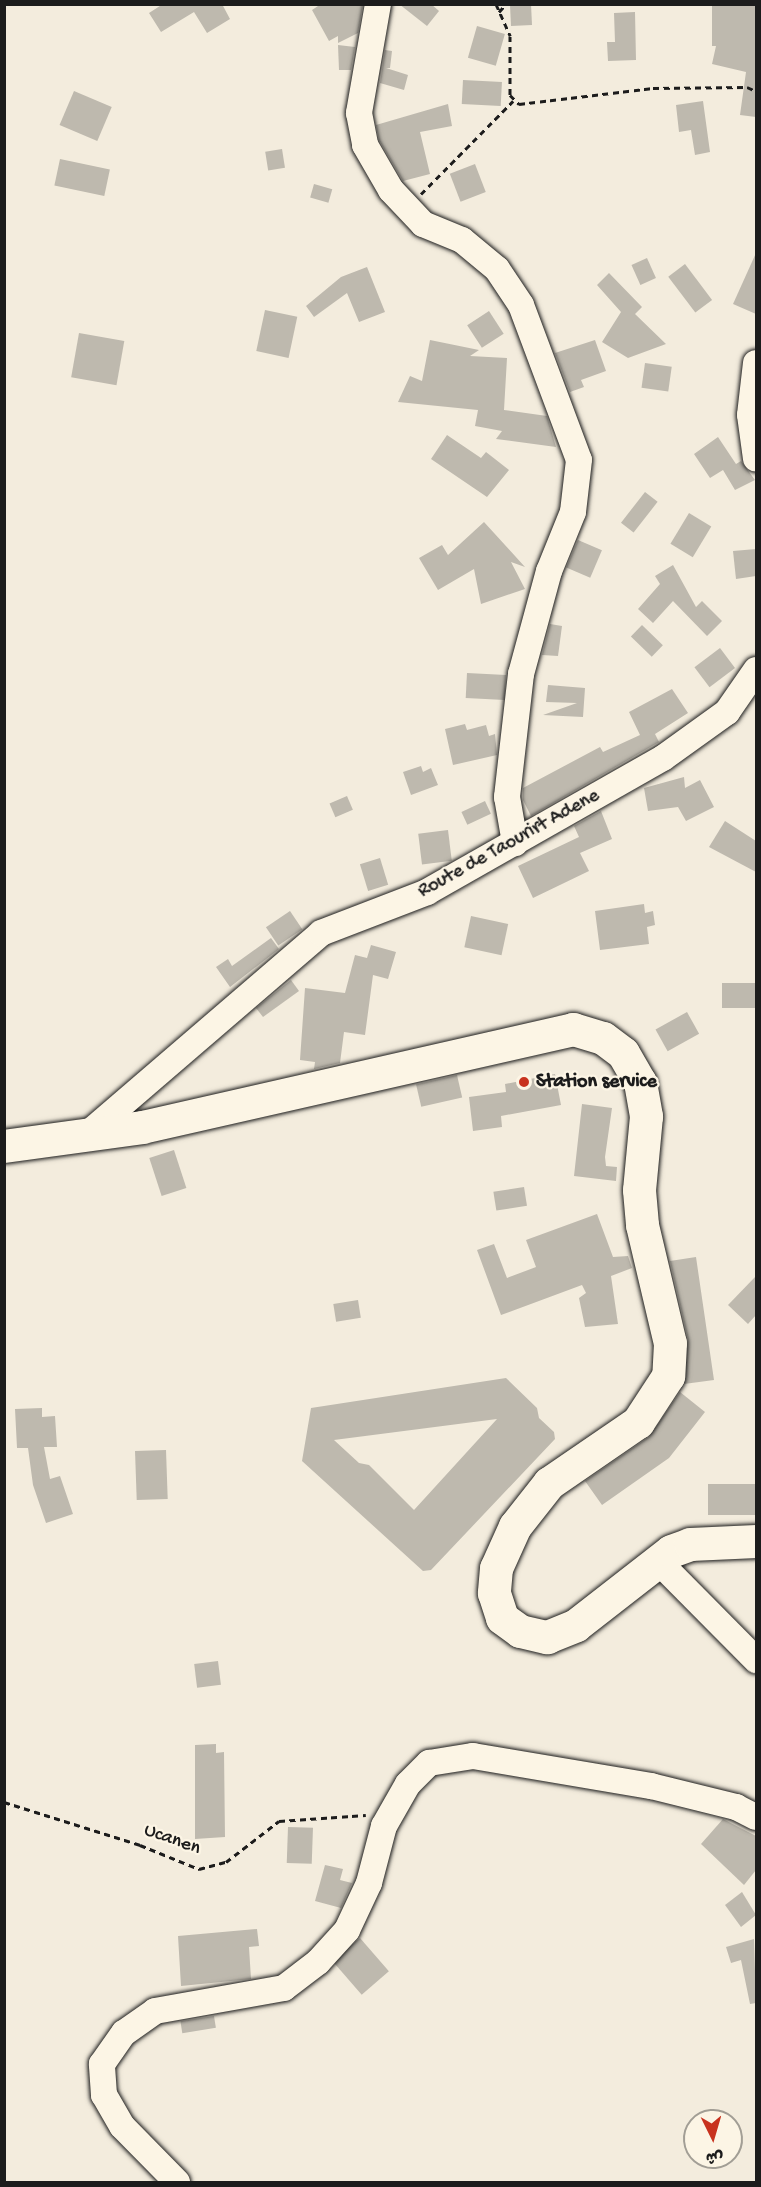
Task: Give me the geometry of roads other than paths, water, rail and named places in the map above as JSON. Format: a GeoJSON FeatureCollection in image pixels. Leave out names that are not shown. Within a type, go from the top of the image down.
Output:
{"type":"FeatureCollection","features":[{"type":"Feature","properties":{"kind":"main road"},"geometry":{"type":"LineString","coordinates":[[4,1146],[83,1137],[573,1029],[603,1038],[623,1053],[640,1082],[646,1116],[639,1190],[642,1225],[670,1343],[668,1376],[638,1422],[549,1483],[515,1526],[496,1568],[494,1593],[502,1618],[520,1631],[547,1637],[576,1625],[657,1560],[690,1544],[756,1541]]}},
{"type":"Feature","properties":{"kind":"street"},"geometry":{"type":"LineString","coordinates":[[378,4],[359,112],[364,145],[391,190],[423,224],[462,240],[497,268],[521,305],[579,460],[573,512],[536,613],[521,674],[507,797],[515,843]]}},
{"type":"Feature","properties":{"kind":"street"},"geometry":{"type":"LineString","coordinates":[[756,363],[750,415],[756,459]]}},
{"type":"Feature","properties":{"kind":"street","name":"Route de Taourirt Adene"},"geometry":{"type":"LineString","coordinates":[[83,1137],[321,933],[427,892],[663,758],[718,719],[756,670]]}},
{"type":"Feature","properties":{"kind":"street"},"geometry":{"type":"LineString","coordinates":[[657,1560],[756,1660]]}},
{"type":"Feature","properties":{"kind":"street"},"geometry":{"type":"LineString","coordinates":[[177,2182],[122,2126],[104,2095],[102,2064],[124,2033],[155,2011],[284,1988],[318,1962],[347,1930],[392,1813],[408,1784],[429,1763],[472,1756],[651,1786],[736,1807],[756,1817]]}},
{"type":"Feature","properties":{"kind":"place","name":"Station service"},"geometry":{"type":"Point","coordinates":[524,1082]}}]}
